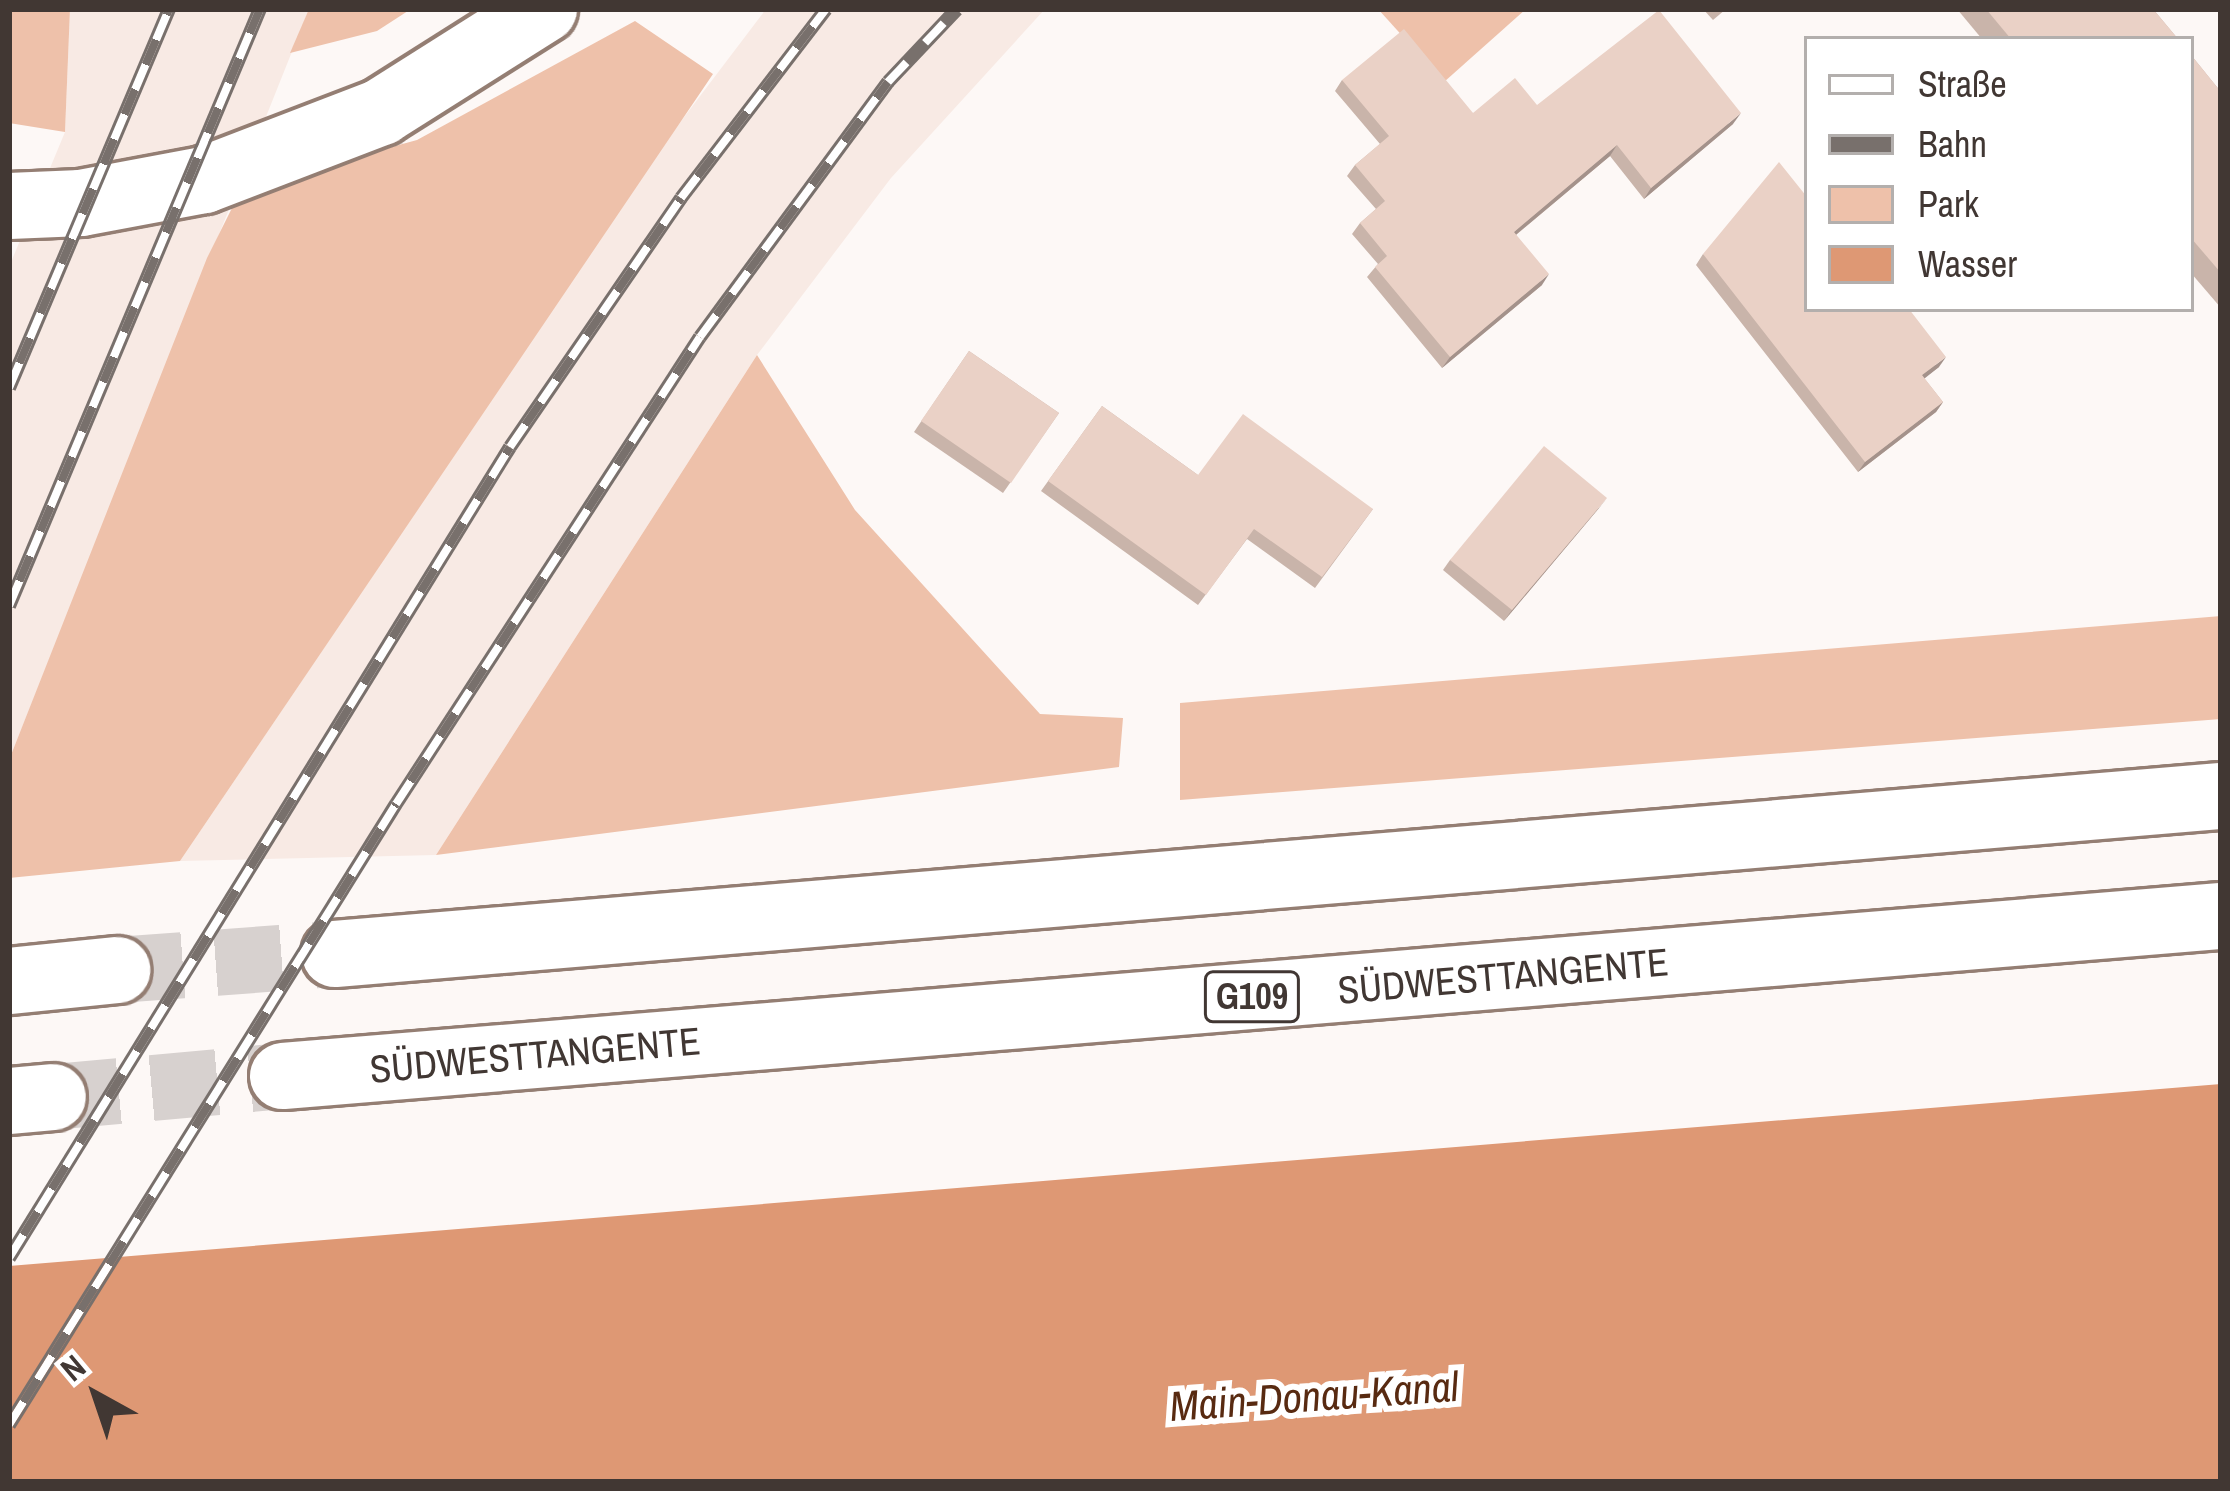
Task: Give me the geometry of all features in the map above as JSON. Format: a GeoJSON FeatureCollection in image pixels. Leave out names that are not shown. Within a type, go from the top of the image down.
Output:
{"type":"FeatureCollection","features":[{"type":"Feature","properties":{"kind":"main road"},"geometry":{"type":"LineString","coordinates":[[9,206],[81,203],[204,180],[381,112],[544,9]]}},
{"type":"Feature","properties":{"kind":"main road"},"geometry":{"type":"LineString","coordinates":[[335,953],[2221,796]]}},
{"type":"Feature","properties":{"kind":"main road","name":"SÜDWESTTANGENTE"},"geometry":{"type":"LineString","coordinates":[[283,1076],[2221,916]]}},
{"type":"Feature","properties":{"kind":"main road"},"geometry":{"type":"LineString","coordinates":[[9,981],[117,970]]}},
{"type":"Feature","properties":{"kind":"shaded area"},"geometry":{"type":"Polygon","coordinates":[[[70,9],[309,9],[9,760],[9,267],[65,132],[70,9]]]}},
{"type":"Feature","properties":{"kind":"shaded area"},"geometry":{"type":"Polygon","coordinates":[[[766,9],[1045,9],[891,178],[757,355],[436,855],[180,861],[669,137],[766,9]]]}},
{"type":"Feature","properties":{"kind":"green space"},"geometry":{"type":"Polygon","coordinates":[[[9,9],[70,9],[65,132],[9,123],[9,9]]]}},
{"type":"Feature","properties":{"kind":"green space"},"geometry":{"type":"Polygon","coordinates":[[[309,9],[411,9],[377,31],[290,53],[309,9]]]}},
{"type":"Feature","properties":{"kind":"green space"},"geometry":{"type":"Polygon","coordinates":[[[1378,9],[1526,9],[1444,82],[1378,9]]]}},
{"type":"Feature","properties":{"kind":"green space"},"geometry":{"type":"Polygon","coordinates":[[[635,21],[713,74],[180,861],[9,878],[9,760],[207,258],[242,188],[417,140],[635,21]]]}},
{"type":"Feature","properties":{"kind":"green space"},"geometry":{"type":"Polygon","coordinates":[[[757,355],[855,510],[1040,714],[1123,718],[1119,767],[436,855],[757,355]]]}},
{"type":"Feature","properties":{"kind":"green space"},"geometry":{"type":"Polygon","coordinates":[[[2221,616],[2221,719],[1180,800],[1180,703],[2221,616]]]}},
{"type":"Feature","properties":{"kind":"water","name":"Main-Donau-Kanal"},"geometry":{"type":"Polygon","coordinates":[[[2221,1084],[2221,1482],[9,1482],[9,1266],[2221,1084]]]}},
{"type":"Feature","properties":{"kind":"building"},"geometry":{"type":"Polygon","coordinates":[[[1986,9],[2153,9],[2176,36],[2008,36],[1986,9]]]}},
{"type":"Feature","properties":{"kind":"building"},"geometry":{"type":"Polygon","coordinates":[[[1659,10],[1741,113],[1651,188],[1617,145],[1514,232],[1549,274],[1450,357],[1375,267],[1387,256],[1360,223],[1385,201],[1355,165],[1389,136],[1342,80],[1404,29],[1473,113],[1515,78],[1537,105],[1659,10]]]}},
{"type":"Feature","properties":{"kind":"building"},"geometry":{"type":"Polygon","coordinates":[[[2194,59],[2221,92],[2221,273],[2194,242],[2194,59]]]}},
{"type":"Feature","properties":{"kind":"building"},"geometry":{"type":"Polygon","coordinates":[[[1779,162],[1804,193],[1804,312],[1911,312],[1946,357],[1922,375],[1943,402],[1865,462],[1703,254],[1779,162]]]}},
{"type":"Feature","properties":{"kind":"building"},"geometry":{"type":"Polygon","coordinates":[[[969,351],[1059,413],[1011,483],[921,421],[969,351]]]}},
{"type":"Feature","properties":{"kind":"building"},"geometry":{"type":"Polygon","coordinates":[[[1102,406],[1198,475],[1243,414],[1373,509],[1322,577],[1254,529],[1206,595],[1048,481],[1102,406]]]}},
{"type":"Feature","properties":{"kind":"building"},"geometry":{"type":"Polygon","coordinates":[[[1544,446],[1607,498],[1512,610],[1450,560],[1544,446]]]}},
{"type":"Feature","properties":{"kind":"tunnel"},"geometry":{"type":"LineString","coordinates":[[117,970],[335,954]]}},
{"type":"Feature","properties":{"kind":"tunnel"},"geometry":{"type":"LineString","coordinates":[[53,1097],[283,1076]]}},
{"type":"Feature","properties":{"kind":"railway"},"geometry":{"type":"LineString","coordinates":[[9,388],[169,9]]}},
{"type":"Feature","properties":{"kind":"railway"},"geometry":{"type":"LineString","coordinates":[[9,606],[260,9]]}},
{"type":"Feature","properties":{"kind":"railway"},"geometry":{"type":"LineString","coordinates":[[9,1258],[510,447],[681,198],[826,9]]}},
{"type":"Feature","properties":{"kind":"railway"},"geometry":{"type":"LineString","coordinates":[[9,1425],[396,804],[700,337],[888,82],[957,9]]}}]}
